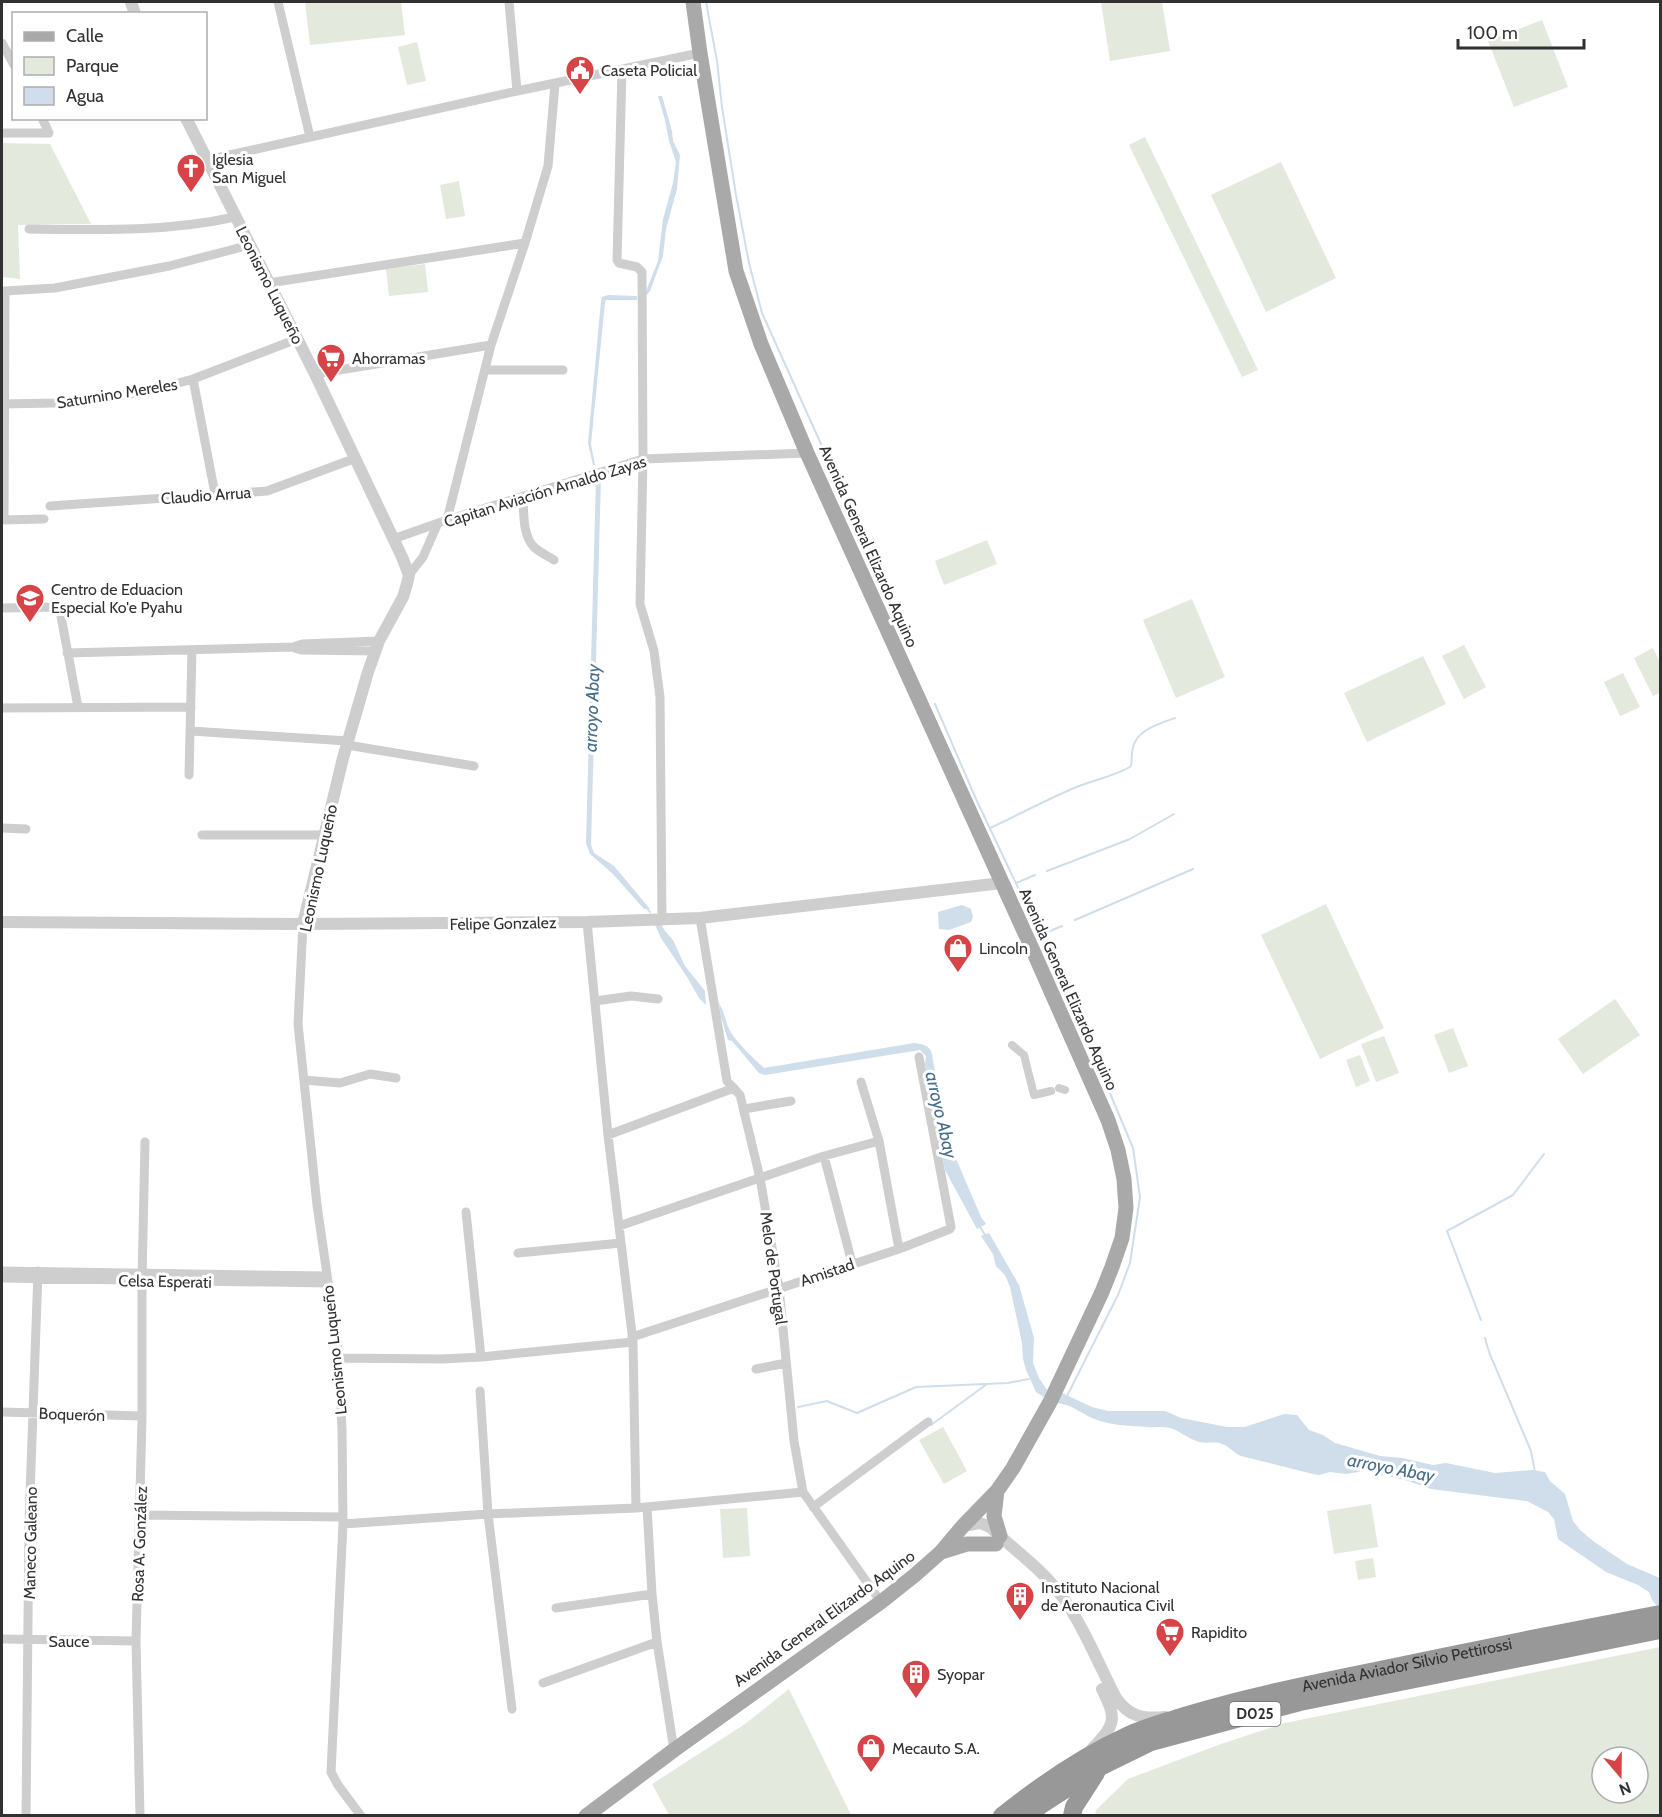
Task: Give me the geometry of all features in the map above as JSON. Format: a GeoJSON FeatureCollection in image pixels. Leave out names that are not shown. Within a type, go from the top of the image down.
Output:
{"type":"FeatureCollection","features":[{"type":"Feature","properties":{"kind":"highway","name":"Avenida Aviador Silvio Pettirossi"},"geometry":{"type":"LineString","coordinates":[[1028,1815],[1131,1734],[1221,1704],[1496,1645],[1660,1614]]}},
{"type":"Feature","properties":{"kind":"highway","name":"Avenida Aviador Silvio Pettirossi"},"geometry":{"type":"LineString","coordinates":[[1002,1815],[1058,1774],[1151,1742],[1300,1702],[1660,1630]]}},
{"type":"Feature","properties":{"kind":"highway"},"geometry":{"type":"LineString","coordinates":[[1072,1815],[1093,1762]]}},
{"type":"Feature","properties":{"kind":"main road","name":"Avenida General Elizardo Aquino"},"geometry":{"type":"LineString","coordinates":[[586,1815],[881,1602],[941,1552],[997,1491],[1013,1468],[1050,1402],[1102,1292],[1122,1238],[1126,1208],[1124,1179],[1108,1120],[807,453],[761,344],[736,271],[693,2]]}},
{"type":"Feature","properties":{"kind":"main road"},"geometry":{"type":"LineString","coordinates":[[941,1552],[975,1543],[998,1540],[994,1516],[997,1491]]}},
{"type":"Feature","properties":{"kind":"street"},"geometry":{"type":"LineString","coordinates":[[278,2],[310,137]]}},
{"type":"Feature","properties":{"kind":"street"},"geometry":{"type":"LineString","coordinates":[[509,2],[518,91]]}},
{"type":"Feature","properties":{"kind":"street"},"geometry":{"type":"LineString","coordinates":[[6,46],[12,60]]}},
{"type":"Feature","properties":{"kind":"street"},"geometry":{"type":"LineString","coordinates":[[207,160],[700,53]]}},
{"type":"Feature","properties":{"kind":"street"},"geometry":{"type":"LineString","coordinates":[[622,70],[617,260],[619,263],[638,267],[642,272],[643,459],[640,604],[654,651],[660,697],[662,920]]}},
{"type":"Feature","properties":{"kind":"street"},"geometry":{"type":"LineString","coordinates":[[409,574],[423,557],[443,521],[491,345],[548,166],[555,84]]}},
{"type":"Feature","properties":{"kind":"street"},"geometry":{"type":"LineString","coordinates":[[2,133],[49,133],[43,120]]}},
{"type":"Feature","properties":{"kind":"street","name":"Leonismo Luqueño"},"geometry":{"type":"LineString","coordinates":[[187,120],[315,374],[409,574],[403,597],[377,646],[348,743],[303,924],[298,1024],[317,1204],[339,1358],[343,1521],[332,1772],[338,1785],[361,1815]]}},
{"type":"Feature","properties":{"kind":"street"},"geometry":{"type":"LineString","coordinates":[[29,229],[143,229],[208,223],[235,217]]}},
{"type":"Feature","properties":{"kind":"street"},"geometry":{"type":"LineString","coordinates":[[269,282],[525,243]]}},
{"type":"Feature","properties":{"kind":"street"},"geometry":{"type":"LineString","coordinates":[[44,519],[3,520],[5,291],[55,288],[169,266],[250,245]]}},
{"type":"Feature","properties":{"kind":"street","name":"Saturnino Mereles"},"geometry":{"type":"LineString","coordinates":[[3,404],[54,403],[149,391],[194,379],[297,339]]}},
{"type":"Feature","properties":{"kind":"street"},"geometry":{"type":"LineString","coordinates":[[315,374],[491,345]]}},
{"type":"Feature","properties":{"kind":"street"},"geometry":{"type":"LineString","coordinates":[[485,370],[563,370]]}},
{"type":"Feature","properties":{"kind":"street"},"geometry":{"type":"LineString","coordinates":[[194,379],[215,494]]}},
{"type":"Feature","properties":{"kind":"street","name":"Capitan Aviación Arnaldo Zayas"},"geometry":{"type":"LineString","coordinates":[[393,539],[443,521],[643,459],[807,453]]}},
{"type":"Feature","properties":{"kind":"street","name":"Claudio Arrua"},"geometry":{"type":"LineString","coordinates":[[50,506],[267,490],[356,458]]}},
{"type":"Feature","properties":{"kind":"street"},"geometry":{"type":"LineString","coordinates":[[523,496],[526,529],[530,542],[536,549],[554,560]]}},
{"type":"Feature","properties":{"kind":"street"},"geometry":{"type":"LineString","coordinates":[[2,608],[56,608],[62,614],[78,707]]}},
{"type":"Feature","properties":{"kind":"street"},"geometry":{"type":"LineString","coordinates":[[67,653],[293,647],[302,650],[377,646]]}},
{"type":"Feature","properties":{"kind":"street"},"geometry":{"type":"LineString","coordinates":[[189,776],[192,650]]}},
{"type":"Feature","properties":{"kind":"street"},"geometry":{"type":"LineString","coordinates":[[2,708],[191,707]]}},
{"type":"Feature","properties":{"kind":"street"},"geometry":{"type":"LineString","coordinates":[[191,731],[348,743],[474,766]]}},
{"type":"Feature","properties":{"kind":"street"},"geometry":{"type":"LineString","coordinates":[[2,828],[26,829]]}},
{"type":"Feature","properties":{"kind":"street"},"geometry":{"type":"LineString","coordinates":[[202,836],[325,835]]}},
{"type":"Feature","properties":{"kind":"street","name":"Felipe Gonzalez"},"geometry":{"type":"LineString","coordinates":[[2,922],[303,924],[662,920],[700,918],[1002,883]]}},
{"type":"Feature","properties":{"kind":"street","name":"Melo de Portugal"},"geometry":{"type":"LineString","coordinates":[[700,918],[727,1081],[740,1095],[760,1178],[779,1288],[794,1441],[803,1492],[881,1602]]}},
{"type":"Feature","properties":{"kind":"street"},"geometry":{"type":"LineString","coordinates":[[587,922],[608,1135],[632,1340],[636,1508]]}},
{"type":"Feature","properties":{"kind":"street"},"geometry":{"type":"LineString","coordinates":[[595,1001],[631,996],[658,999]]}},
{"type":"Feature","properties":{"kind":"street"},"geometry":{"type":"LineString","coordinates":[[1012,1045],[1024,1055],[1031,1083],[1054,1091]]}},
{"type":"Feature","properties":{"kind":"street","name":"Amistad"},"geometry":{"type":"LineString","coordinates":[[339,1358],[481,1357],[632,1340],[852,1263],[899,1249],[948,1230],[951,1227],[919,1057]]}},
{"type":"Feature","properties":{"kind":"street"},"geometry":{"type":"LineString","coordinates":[[304,1080],[340,1083],[370,1074],[396,1078]]}},
{"type":"Feature","properties":{"kind":"street"},"geometry":{"type":"LineString","coordinates":[[861,1082],[879,1141],[899,1249]]}},
{"type":"Feature","properties":{"kind":"street"},"geometry":{"type":"LineString","coordinates":[[608,1135],[734,1088]]}},
{"type":"Feature","properties":{"kind":"street"},"geometry":{"type":"LineString","coordinates":[[744,1109],[791,1101]]}},
{"type":"Feature","properties":{"kind":"street"},"geometry":{"type":"LineString","coordinates":[[619,1226],[824,1156],[879,1141]]}},
{"type":"Feature","properties":{"kind":"street","name":"Rosa A. González"},"geometry":{"type":"LineString","coordinates":[[140,1815],[136,1641],[142,1416],[145,1142]]}},
{"type":"Feature","properties":{"kind":"street"},"geometry":{"type":"LineString","coordinates":[[824,1156],[852,1263]]}},
{"type":"Feature","properties":{"kind":"street"},"geometry":{"type":"LineString","coordinates":[[466,1212],[481,1357]]}},
{"type":"Feature","properties":{"kind":"street"},"geometry":{"type":"LineString","coordinates":[[518,1253],[621,1243]]}},
{"type":"Feature","properties":{"kind":"street","name":"Celsa Esperati"},"geometry":{"type":"LineString","coordinates":[[2,1271],[38,1275]]}},
{"type":"Feature","properties":{"kind":"street","name":"Celsa Esperati"},"geometry":{"type":"LineString","coordinates":[[2,1278],[38,1275],[327,1279]]}},
{"type":"Feature","properties":{"kind":"street","name":"Maneco Galeano"},"geometry":{"type":"LineString","coordinates":[[26,1815],[29,1523],[38,1275]]}},
{"type":"Feature","properties":{"kind":"street"},"geometry":{"type":"LineString","coordinates":[[756,1369],[786,1363]]}},
{"type":"Feature","properties":{"kind":"street"},"geometry":{"type":"LineString","coordinates":[[480,1391],[488,1514],[512,1709]]}},
{"type":"Feature","properties":{"kind":"street","name":"Boquerón"},"geometry":{"type":"LineString","coordinates":[[2,1412],[142,1416]]}},
{"type":"Feature","properties":{"kind":"street"},"geometry":{"type":"LineString","coordinates":[[813,1507],[928,1422]]}},
{"type":"Feature","properties":{"kind":"street"},"geometry":{"type":"LineString","coordinates":[[140,1515],[343,1521],[636,1508],[803,1492]]}},
{"type":"Feature","properties":{"kind":"street"},"geometry":{"type":"LineString","coordinates":[[647,1507],[657,1642],[674,1750]]}},
{"type":"Feature","properties":{"kind":"street"},"geometry":{"type":"LineString","coordinates":[[970,1521],[986,1524],[998,1540],[1050,1593],[1064,1614],[1112,1712],[1112,1724],[1093,1762]]}},
{"type":"Feature","properties":{"kind":"street"},"geometry":{"type":"LineString","coordinates":[[998,1540],[1040,1572],[1059,1593],[1071,1610],[1116,1698],[1126,1711],[1146,1718],[1184,1716]]}},
{"type":"Feature","properties":{"kind":"street"},"geometry":{"type":"LineString","coordinates":[[556,1608],[652,1594]]}},
{"type":"Feature","properties":{"kind":"street","name":"Sauce"},"geometry":{"type":"LineString","coordinates":[[2,1639],[136,1641]]}},
{"type":"Feature","properties":{"kind":"street"},"geometry":{"type":"LineString","coordinates":[[543,1683],[657,1642]]}},
{"type":"Feature","properties":{"kind":"green space"},"geometry":{"type":"Polygon","coordinates":[[[305,2],[401,2],[405,35],[310,45],[305,2]]]}},
{"type":"Feature","properties":{"kind":"green space"},"geometry":{"type":"Polygon","coordinates":[[[1101,2],[1162,2],[1170,51],[1110,61],[1101,2]]]}},
{"type":"Feature","properties":{"kind":"green space"},"geometry":{"type":"Polygon","coordinates":[[[1542,20],[1568,87],[1514,107],[1488,41],[1542,20]]]}},
{"type":"Feature","properties":{"kind":"green space"},"geometry":{"type":"Polygon","coordinates":[[[417,42],[426,81],[407,85],[398,47],[417,42]]]}},
{"type":"Feature","properties":{"kind":"green space"},"geometry":{"type":"Polygon","coordinates":[[[1145,137],[1258,370],[1242,377],[1129,145],[1145,137]]]}},
{"type":"Feature","properties":{"kind":"green space"},"geometry":{"type":"Polygon","coordinates":[[[2,143],[50,144],[91,224],[18,225],[20,279],[2,277],[2,143]]]}},
{"type":"Feature","properties":{"kind":"green space"},"geometry":{"type":"Polygon","coordinates":[[[1281,162],[1336,278],[1266,312],[1211,195],[1281,162]]]}},
{"type":"Feature","properties":{"kind":"green space"},"geometry":{"type":"Polygon","coordinates":[[[459,181],[465,216],[446,219],[440,185],[459,181]]]}},
{"type":"Feature","properties":{"kind":"green space"},"geometry":{"type":"Polygon","coordinates":[[[425,264],[428,292],[389,296],[386,269],[425,264]]]}},
{"type":"Feature","properties":{"kind":"green space"},"geometry":{"type":"Polygon","coordinates":[[[987,540],[997,564],[944,585],[935,561],[987,540]]]}},
{"type":"Feature","properties":{"kind":"green space"},"geometry":{"type":"Polygon","coordinates":[[[1192,599],[1225,677],[1176,698],[1143,620],[1192,599]]]}},
{"type":"Feature","properties":{"kind":"green space"},"geometry":{"type":"Polygon","coordinates":[[[1464,645],[1486,687],[1464,699],[1442,656],[1464,645]]]}},
{"type":"Feature","properties":{"kind":"green space"},"geometry":{"type":"Polygon","coordinates":[[[1653,648],[1660,662],[1660,693],[1653,696],[1634,658],[1653,648]]]}},
{"type":"Feature","properties":{"kind":"green space"},"geometry":{"type":"Polygon","coordinates":[[[1423,656],[1446,704],[1367,742],[1344,693],[1423,656]]]}},
{"type":"Feature","properties":{"kind":"green space"},"geometry":{"type":"Polygon","coordinates":[[[1623,673],[1640,707],[1620,716],[1604,682],[1623,673]]]}},
{"type":"Feature","properties":{"kind":"green space"},"geometry":{"type":"Polygon","coordinates":[[[1326,904],[1384,1028],[1320,1059],[1261,935],[1326,904]]]}},
{"type":"Feature","properties":{"kind":"green space"},"geometry":{"type":"Polygon","coordinates":[[[1615,999],[1640,1035],[1583,1074],[1558,1039],[1615,999]]]}},
{"type":"Feature","properties":{"kind":"green space"},"geometry":{"type":"Polygon","coordinates":[[[1453,1028],[1468,1066],[1449,1073],[1434,1035],[1453,1028]]]}},
{"type":"Feature","properties":{"kind":"green space"},"geometry":{"type":"Polygon","coordinates":[[[1384,1036],[1399,1073],[1376,1082],[1361,1044],[1384,1036]]]}},
{"type":"Feature","properties":{"kind":"green space"},"geometry":{"type":"Polygon","coordinates":[[[1360,1055],[1370,1081],[1356,1087],[1346,1060],[1360,1055]]]}},
{"type":"Feature","properties":{"kind":"green space"},"geometry":{"type":"Polygon","coordinates":[[[943,1427],[967,1471],[944,1484],[919,1440],[943,1427]]]}},
{"type":"Feature","properties":{"kind":"green space"},"geometry":{"type":"Polygon","coordinates":[[[1371,1504],[1378,1547],[1334,1554],[1327,1511],[1371,1504]]]}},
{"type":"Feature","properties":{"kind":"green space"},"geometry":{"type":"Polygon","coordinates":[[[747,1508],[750,1556],[723,1558],[720,1509],[747,1508]]]}},
{"type":"Feature","properties":{"kind":"green space"},"geometry":{"type":"Polygon","coordinates":[[[1373,1558],[1376,1577],[1358,1580],[1355,1561],[1373,1558]]]}},
{"type":"Feature","properties":{"kind":"green space"},"geometry":{"type":"Polygon","coordinates":[[[1660,1647],[1660,1815],[1095,1815],[1096,1810],[1128,1779],[1285,1723],[1660,1647]]]}},
{"type":"Feature","properties":{"kind":"green space"},"geometry":{"type":"Polygon","coordinates":[[[789,1689],[851,1815],[669,1815],[652,1784],[745,1724],[789,1689]]]}},
{"type":"Feature","properties":{"kind":"water"},"geometry":{"type":"Polygon","coordinates":[[[658,96],[662,96],[673,141],[680,155],[677,189],[666,229],[663,256],[646,296],[658,261],[663,219],[676,162],[658,96]]]}},
{"type":"Feature","properties":{"kind":"water"},"geometry":{"type":"Polygon","coordinates":[[[608,295],[637,296],[637,300],[606,300],[605,302],[591,444],[595,465],[593,465],[588,443],[601,301],[602,297],[608,295]]]}},
{"type":"Feature","properties":{"kind":"water"},"geometry":{"type":"Polygon","coordinates":[[[601,477],[591,845],[594,853],[614,866],[650,909],[644,909],[613,874],[590,854],[586,843],[596,479],[601,477]]]}},
{"type":"Feature","properties":{"kind":"water"},"geometry":{"type":"Polygon","coordinates":[[[962,905],[971,909],[973,917],[971,922],[949,930],[939,929],[938,912],[962,905]]]}},
{"type":"Feature","properties":{"kind":"water"},"geometry":{"type":"Polygon","coordinates":[[[661,924],[673,940],[685,966],[705,991],[706,1005],[699,998],[661,938],[655,925],[661,924]]]}},
{"type":"Feature","properties":{"kind":"water"},"geometry":{"type":"Polygon","coordinates":[[[719,1003],[733,1036],[764,1068],[914,1043],[928,1047],[932,1054],[947,1145],[954,1154],[986,1224],[977,1229],[945,1170],[925,1064],[926,1056],[920,1050],[765,1075],[759,1073],[732,1041],[728,1040],[719,1003]]]}},
{"type":"Feature","properties":{"kind":"water"},"geometry":{"type":"Polygon","coordinates":[[[989,1233],[1019,1285],[1034,1338],[1033,1363],[1047,1390],[1044,1397],[1036,1392],[1026,1370],[1010,1287],[981,1236],[989,1233]]]}},
{"type":"Feature","properties":{"kind":"water"},"geometry":{"type":"Polygon","coordinates":[[[1062,1393],[1092,1407],[1108,1411],[1165,1411],[1181,1418],[1227,1427],[1245,1427],[1284,1414],[1297,1415],[1309,1430],[1335,1443],[1380,1456],[1433,1465],[1446,1463],[1495,1473],[1532,1470],[1545,1472],[1550,1481],[1565,1494],[1573,1521],[1580,1530],[1627,1564],[1660,1578],[1660,1605],[1657,1606],[1649,1592],[1606,1572],[1558,1539],[1554,1519],[1548,1512],[1527,1501],[1431,1489],[1405,1480],[1364,1471],[1346,1474],[1330,1472],[1313,1474],[1241,1456],[1225,1445],[1199,1442],[1170,1428],[1100,1421],[1057,1403],[1062,1393]]]}},
{"type":"Feature","properties":{"kind":"waterway"},"geometry":{"type":"LineString","coordinates":[[706,2],[717,61],[736,195],[749,263],[762,313],[839,484],[872,565]]}},
{"type":"Feature","properties":{"kind":"waterway"},"geometry":{"type":"LineString","coordinates":[[935,704],[976,799],[1061,977]]}},
{"type":"Feature","properties":{"kind":"waterway"},"geometry":{"type":"LineString","coordinates":[[990,828],[1053,797],[1126,769],[1131,766],[1133,747],[1138,737],[1153,727],[1175,718]]}},
{"type":"Feature","properties":{"kind":"waterway"},"geometry":{"type":"LineString","coordinates":[[1047,871],[1130,839],[1174,814]]}},
{"type":"Feature","properties":{"kind":"waterway"},"geometry":{"type":"LineString","coordinates":[[1075,920],[1193,869]]}},
{"type":"Feature","properties":{"kind":"waterway"},"geometry":{"type":"LineString","coordinates":[[1016,883],[1035,875]]}},
{"type":"Feature","properties":{"kind":"waterway","name":"arroyo Abay"},"geometry":{"type":"LineString","coordinates":[[646,907],[650,912]]}},
{"type":"Feature","properties":{"kind":"waterway"},"geometry":{"type":"LineString","coordinates":[[1043,934],[1062,926]]}},
{"type":"Feature","properties":{"kind":"waterway"},"geometry":{"type":"LineString","coordinates":[[1066,1398],[1118,1295],[1130,1263],[1140,1197],[1133,1148],[1088,1041],[1076,1005]]}},
{"type":"Feature","properties":{"kind":"waterway"},"geometry":{"type":"LineString","coordinates":[[1481,1320],[1447,1231],[1513,1195],[1544,1154]]}},
{"type":"Feature","properties":{"kind":"waterway","name":"arroyo Abay"},"geometry":{"type":"LineString","coordinates":[[979,1225],[985,1235]]}},
{"type":"Feature","properties":{"kind":"waterway"},"geometry":{"type":"LineString","coordinates":[[1485,1338],[1531,1451],[1535,1472]]}},
{"type":"Feature","properties":{"kind":"waterway"},"geometry":{"type":"LineString","coordinates":[[798,1407],[827,1401],[857,1413],[916,1387],[1008,1383],[1029,1379]]}},
{"type":"Feature","properties":{"kind":"waterway"},"geometry":{"type":"LineString","coordinates":[[931,1425],[987,1384]]}},
{"type":"Feature","properties":{"kind":"place","name":"Caseta Policial"},"geometry":{"type":"Point","coordinates":[580,96]}},
{"type":"Feature","properties":{"kind":"place","name":"Iglesia San Miguel"},"geometry":{"type":"Point","coordinates":[191,194]}},
{"type":"Feature","properties":{"kind":"place","name":"Ahorramas"},"geometry":{"type":"Point","coordinates":[331,384]}},
{"type":"Feature","properties":{"kind":"place","name":"Centro de Eduacion Especial Ko'e Pyahu"},"geometry":{"type":"Point","coordinates":[30,624]}},
{"type":"Feature","properties":{"kind":"place","name":"Lincoln"},"geometry":{"type":"Point","coordinates":[958,974]}},
{"type":"Feature","properties":{"kind":"place","name":"Instituto Nacional de Aeronautica Civil"},"geometry":{"type":"Point","coordinates":[1020,1622]}},
{"type":"Feature","properties":{"kind":"place","name":"Rapidito"},"geometry":{"type":"Point","coordinates":[1170,1658]}},
{"type":"Feature","properties":{"kind":"place","name":"Syopar"},"geometry":{"type":"Point","coordinates":[916,1700]}},
{"type":"Feature","properties":{"kind":"place","name":"Mecauto S.A."},"geometry":{"type":"Point","coordinates":[871,1774]}}]}
